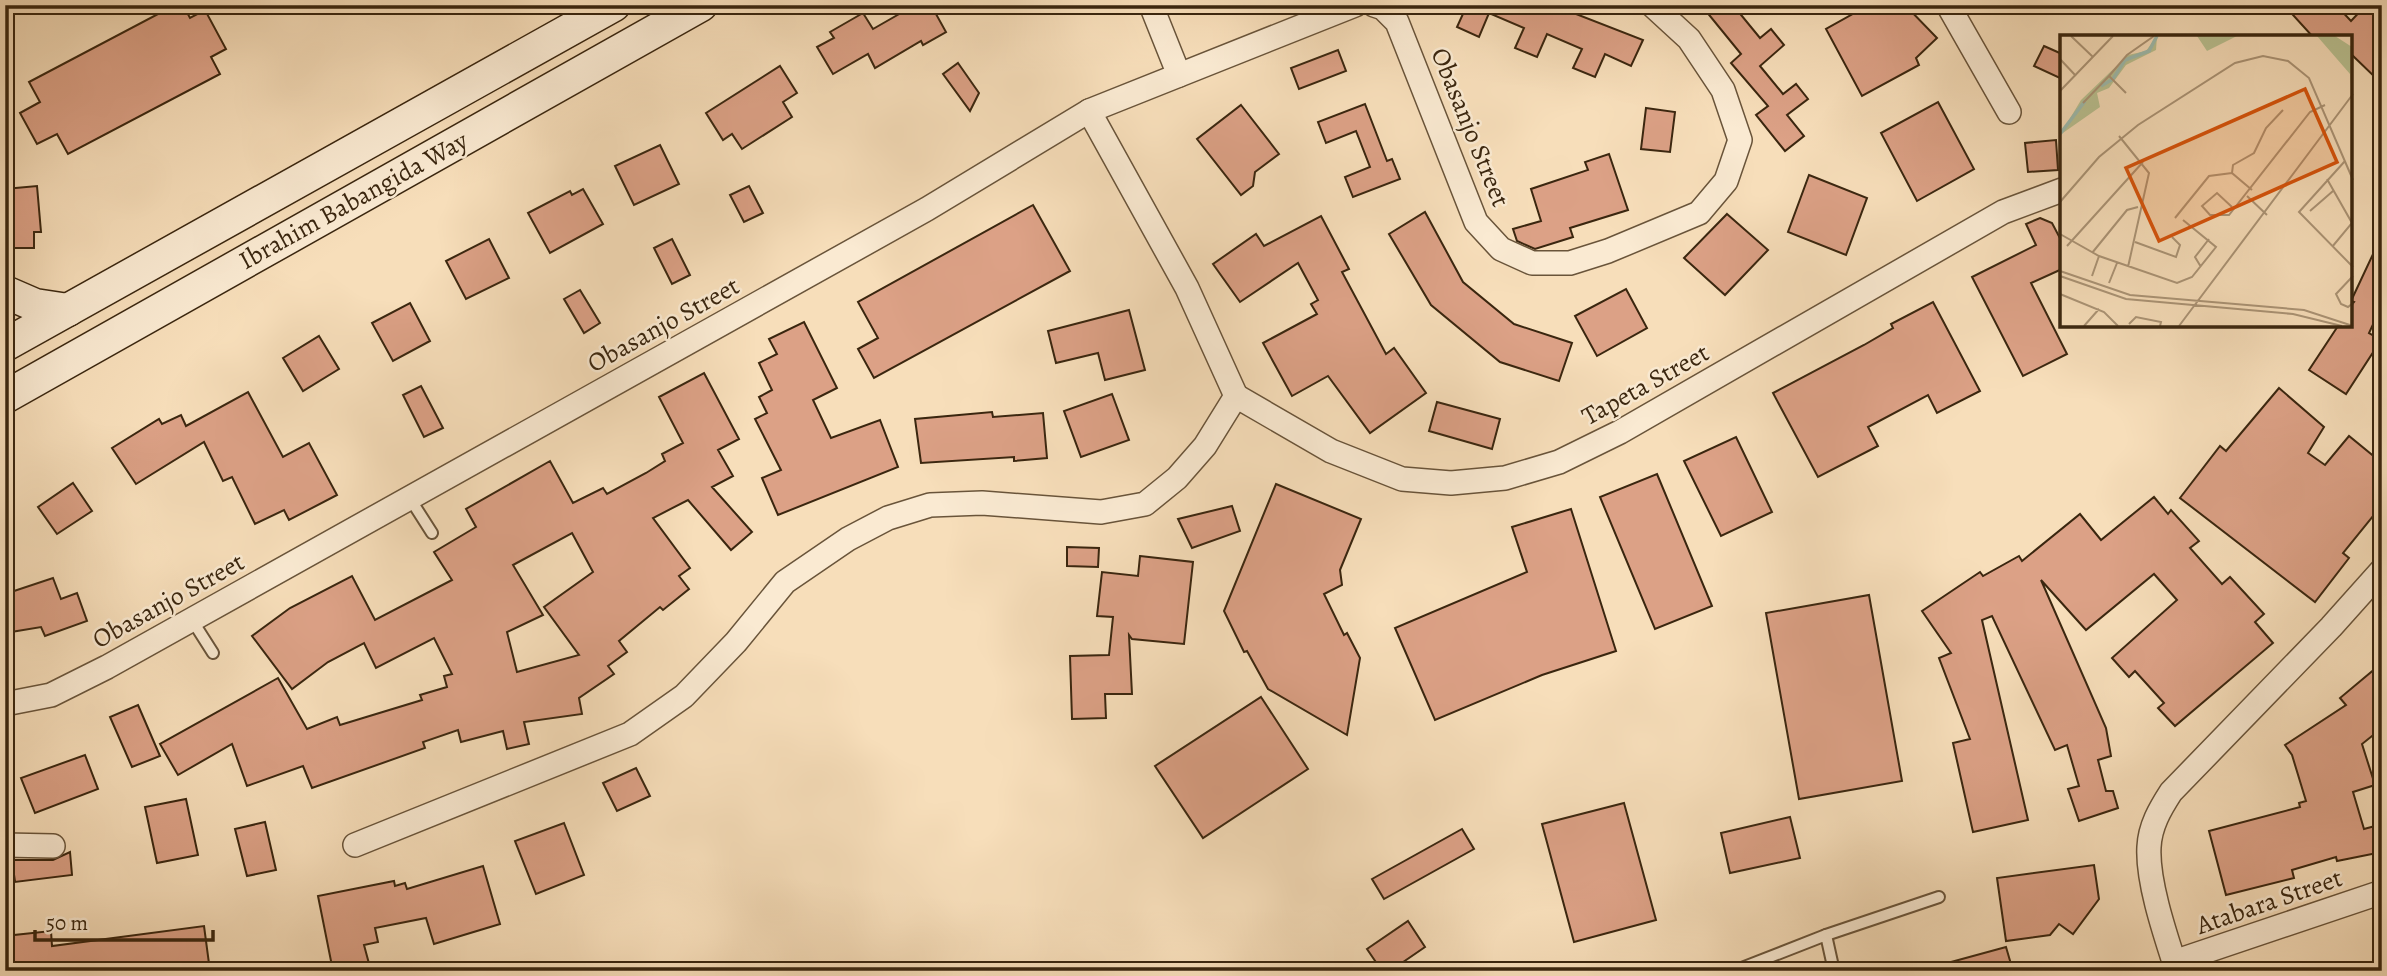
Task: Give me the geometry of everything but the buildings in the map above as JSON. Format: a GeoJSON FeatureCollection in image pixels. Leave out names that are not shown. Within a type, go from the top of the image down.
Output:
{"type":"FeatureCollection","features":[{"type":"Feature","properties":{"kind":"main road","name":"Ibrahim Babangida Way"},"geometry":{"type":"LineString","coordinates":[[5,345],[614,5]]}},
{"type":"Feature","properties":{"kind":"main road","name":"Ibrahim Babangida Way"},"geometry":{"type":"LineString","coordinates":[[5,397],[701,5]]}},
{"type":"Feature","properties":{"kind":"main road"},"geometry":{"type":"LineString","coordinates":[[5,292],[34,305],[68,310]]}},
{"type":"Feature","properties":{"kind":"street"},"geometry":{"type":"LineString","coordinates":[[1151,5],[1179,75]]}},
{"type":"Feature","properties":{"kind":"street","name":"Obasanjo Street"},"geometry":{"type":"LineString","coordinates":[[5,704],[51,695],[192,619],[927,209],[1089,111],[1355,5]]}},
{"type":"Feature","properties":{"kind":"street","name":"Obasanjo Street"},"geometry":{"type":"LineString","coordinates":[[1374,5],[1402,14],[1476,222],[1501,249],[1532,264],[1570,263],[1608,251],[1699,213],[1726,181],[1740,140],[1723,90],[1689,39],[1652,5]]}},
{"type":"Feature","properties":{"kind":"street"},"geometry":{"type":"LineString","coordinates":[[1948,5],[2009,113]]}},
{"type":"Feature","properties":{"kind":"street"},"geometry":{"type":"LineString","coordinates":[[355,845],[629,734],[684,696],[736,642],[785,582],[848,539],[888,518],[930,505],[982,503],[1101,512],[1145,504],[1177,478],[1205,446],[1236,396],[1186,288],[1089,111]]}},
{"type":"Feature","properties":{"kind":"street","name":"Tapeta Street"},"geometry":{"type":"LineString","coordinates":[[1236,396],[1331,452],[1402,479],[1451,483],[1505,478],[1559,462],[1620,432],[2003,212],[2060,191]]}},
{"type":"Feature","properties":{"kind":"street"},"geometry":{"type":"LineString","coordinates":[[2176,967],[2158,906],[2149,848],[2155,816],[2171,792],[2331,627],[2382,570]]}},
{"type":"Feature","properties":{"kind":"street"},"geometry":{"type":"LineString","coordinates":[[5,845],[53,846]]}},
{"type":"Feature","properties":{"kind":"street","name":"Atabara Street"},"geometry":{"type":"LineString","coordinates":[[2176,967],[2382,892]]}},
{"type":"Feature","properties":{"kind":"lane"},"geometry":{"type":"LineString","coordinates":[[409,497],[432,533]]}},
{"type":"Feature","properties":{"kind":"lane"},"geometry":{"type":"LineString","coordinates":[[192,619],[213,653]]}},
{"type":"Feature","properties":{"kind":"lane"},"geometry":{"type":"LineString","coordinates":[[1734,971],[1826,935],[1939,897]]}},
{"type":"Feature","properties":{"kind":"lane"},"geometry":{"type":"LineString","coordinates":[[1826,935],[1834,971]]}}]}
